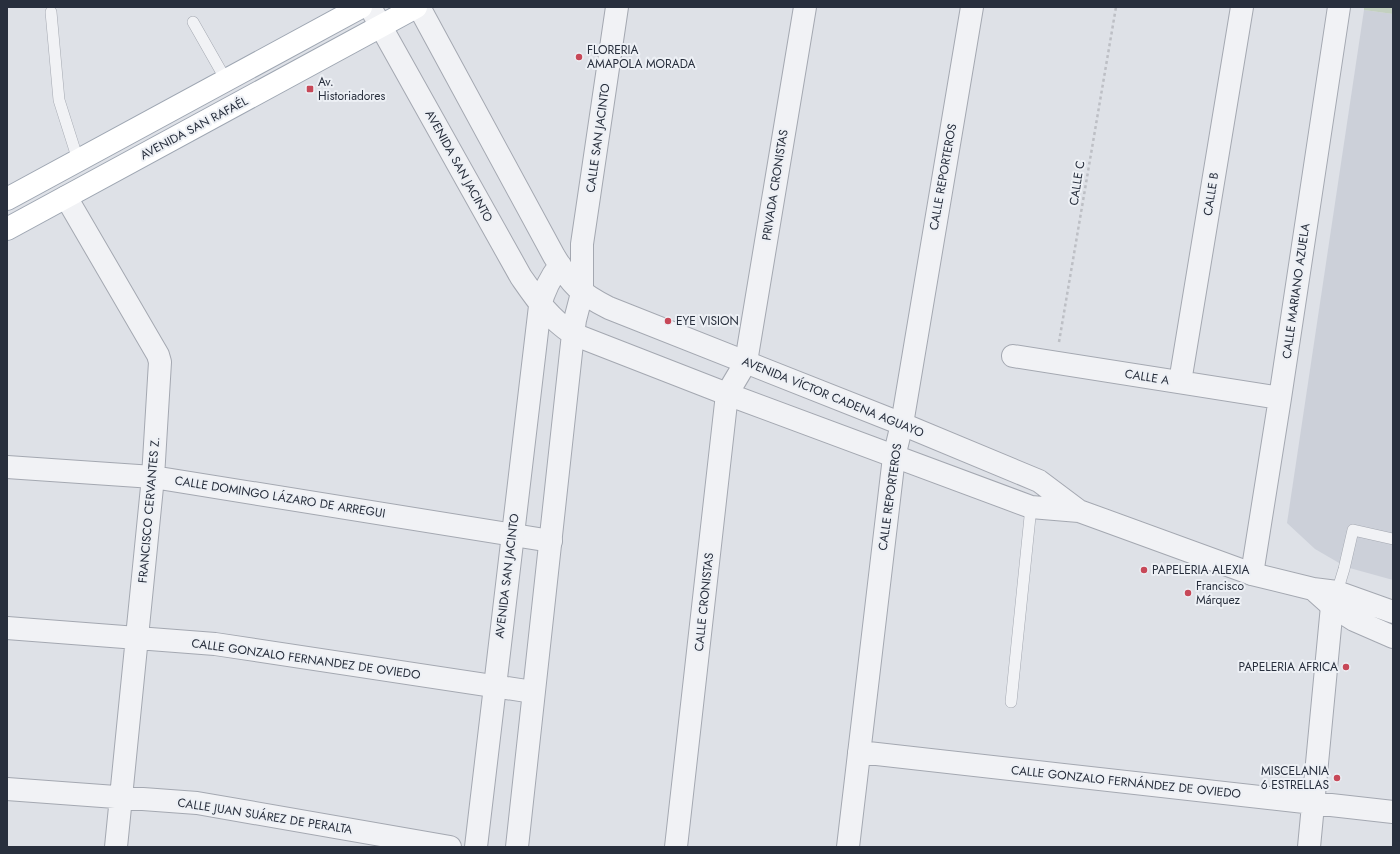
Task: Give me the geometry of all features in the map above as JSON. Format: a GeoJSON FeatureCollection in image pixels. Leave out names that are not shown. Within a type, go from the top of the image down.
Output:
{"type":"FeatureCollection","features":[{"type":"Feature","properties":{"kind":"main road"},"geometry":{"type":"LineString","coordinates":[[7,199],[361,7]]}},
{"type":"Feature","properties":{"kind":"main road"},"geometry":{"type":"LineString","coordinates":[[381,26],[418,7]]}},
{"type":"Feature","properties":{"kind":"main road","name":"AVENIDA SAN RAFAÉL"},"geometry":{"type":"LineString","coordinates":[[7,229],[381,26]]}},
{"type":"Feature","properties":{"kind":"street","name":"AVENIDA SAN JACINTO"},"geometry":{"type":"LineString","coordinates":[[370,7],[521,277],[540,306],[573,334]]}},
{"type":"Feature","properties":{"kind":"street"},"geometry":{"type":"LineString","coordinates":[[418,7],[560,266],[582,293],[573,334],[517,847]]}},
{"type":"Feature","properties":{"kind":"street","name":"CALLE SAN JACINTO"},"geometry":{"type":"LineString","coordinates":[[582,293],[582,244],[617,7]]}},
{"type":"Feature","properties":{"kind":"street","name":"PRIVADA CRONISTAS"},"geometry":{"type":"LineString","coordinates":[[746,362],[805,7]]}},
{"type":"Feature","properties":{"kind":"street","name":"CALLE REPORTEROS"},"geometry":{"type":"LineString","coordinates":[[848,847],[894,457],[902,424],[972,7]]}},
{"type":"Feature","properties":{"kind":"street","name":"CALLE B"},"geometry":{"type":"LineString","coordinates":[[1180,382],[1242,7]]}},
{"type":"Feature","properties":{"kind":"street","name":"CALLE MARIANO AZUELA"},"geometry":{"type":"LineString","coordinates":[[1252,574],[1339,7]]}},
{"type":"Feature","properties":{"kind":"street","name":"FRANCISCO CERVANTES Z."},"geometry":{"type":"LineString","coordinates":[[66,197],[158,355],[160,372],[153,477],[116,847]]}},
{"type":"Feature","properties":{"kind":"street"},"geometry":{"type":"LineString","coordinates":[[560,266],[568,256],[582,244]]}},
{"type":"Feature","properties":{"kind":"street","name":"AVENIDA SAN JACINTO"},"geometry":{"type":"LineString","coordinates":[[476,847],[540,306],[546,288],[560,266]]}},
{"type":"Feature","properties":{"kind":"street","name":"AVENIDA VÍCTOR CADENA AGUAYO"},"geometry":{"type":"LineString","coordinates":[[582,293],[609,308],[902,424],[1039,481],[1079,511]]}},
{"type":"Feature","properties":{"kind":"street","name":"AVENIDA VÍCTOR CADENA AGUAYO"},"geometry":{"type":"LineString","coordinates":[[573,334],[727,394],[1031,507],[1079,511],[1252,574],[1313,589],[1334,599],[1393,612]]}},
{"type":"Feature","properties":{"kind":"street","name":"CALLE A"},"geometry":{"type":"LineString","coordinates":[[1013,356],[1280,398]]}},
{"type":"Feature","properties":{"kind":"street","name":"CALLE CRONISTAS"},"geometry":{"type":"LineString","coordinates":[[676,847],[727,394],[746,362]]}},
{"type":"Feature","properties":{"kind":"street","name":"CALLE DOMINGO LÁZARO DE ARREGUI"},"geometry":{"type":"LineString","coordinates":[[7,467],[153,477],[551,541]]}},
{"type":"Feature","properties":{"kind":"street"},"geometry":{"type":"LineString","coordinates":[[1309,847],[1334,599]]}},
{"type":"Feature","properties":{"kind":"street","name":"AVENIDA VÍCTOR CADENA AGUAYO"},"geometry":{"type":"LineString","coordinates":[[1334,599],[1354,620],[1393,637]]}},
{"type":"Feature","properties":{"kind":"street","name":"CALLE GONZALO FERNANDEZ DE OVIEDO"},"geometry":{"type":"LineString","coordinates":[[7,628],[215,644],[533,692]]}},
{"type":"Feature","properties":{"kind":"street","name":"CALLE GONZALO FERNÁNDEZ DE OVIEDO"},"geometry":{"type":"LineString","coordinates":[[859,752],[1393,812]]}},
{"type":"Feature","properties":{"kind":"street","name":"CALLE JUAN SUÁREZ DE PERALTA"},"geometry":{"type":"LineString","coordinates":[[7,788],[197,803],[450,847]]}},
{"type":"Feature","properties":{"kind":"lane"},"geometry":{"type":"LineString","coordinates":[[51,12],[59,100],[78,160]]}},
{"type":"Feature","properties":{"kind":"lane"},"geometry":{"type":"LineString","coordinates":[[193,22],[226,80]]}},
{"type":"Feature","properties":{"kind":"lane"},"geometry":{"type":"LineString","coordinates":[[1011,702],[1031,507]]}},
{"type":"Feature","properties":{"kind":"lane"},"geometry":{"type":"LineString","coordinates":[[1334,599],[1344,569],[1352,530],[1393,539]]}},
{"type":"Feature","properties":{"kind":"path","name":"CALLE C"},"geometry":{"type":"LineString","coordinates":[[1056,362],[1116,7]]}},
{"type":"Feature","properties":{"kind":"shaded area"},"geometry":{"type":"Polygon","coordinates":[[[1364,10],[1393,14],[1393,580],[1346,567],[1315,549],[1287,523],[1364,10]]]}},
{"type":"Feature","properties":{"kind":"green space"},"geometry":{"type":"Polygon","coordinates":[[[1364,7],[1393,7],[1393,14],[1364,10],[1364,7]]]}},
{"type":"Feature","properties":{"kind":"place","name":"FLORERIA AMAPOLA MORADA"},"geometry":{"type":"Point","coordinates":[579,57]}},
{"type":"Feature","properties":{"kind":"place","name":"Av. Historiadores"},"geometry":{"type":"Point","coordinates":[310,89]}},
{"type":"Feature","properties":{"kind":"place","name":"EYE VISION"},"geometry":{"type":"Point","coordinates":[668,321]}},
{"type":"Feature","properties":{"kind":"place","name":"PAPELERIA ALEXIA"},"geometry":{"type":"Point","coordinates":[1144,570]}},
{"type":"Feature","properties":{"kind":"place","name":"Francisco Márquez"},"geometry":{"type":"Point","coordinates":[1188,593]}},
{"type":"Feature","properties":{"kind":"place","name":"PAPELERIA AFRICA"},"geometry":{"type":"Point","coordinates":[1346,667]}},
{"type":"Feature","properties":{"kind":"place","name":"MISCELANIA 6 ESTRELLAS"},"geometry":{"type":"Point","coordinates":[1337,778]}}]}
